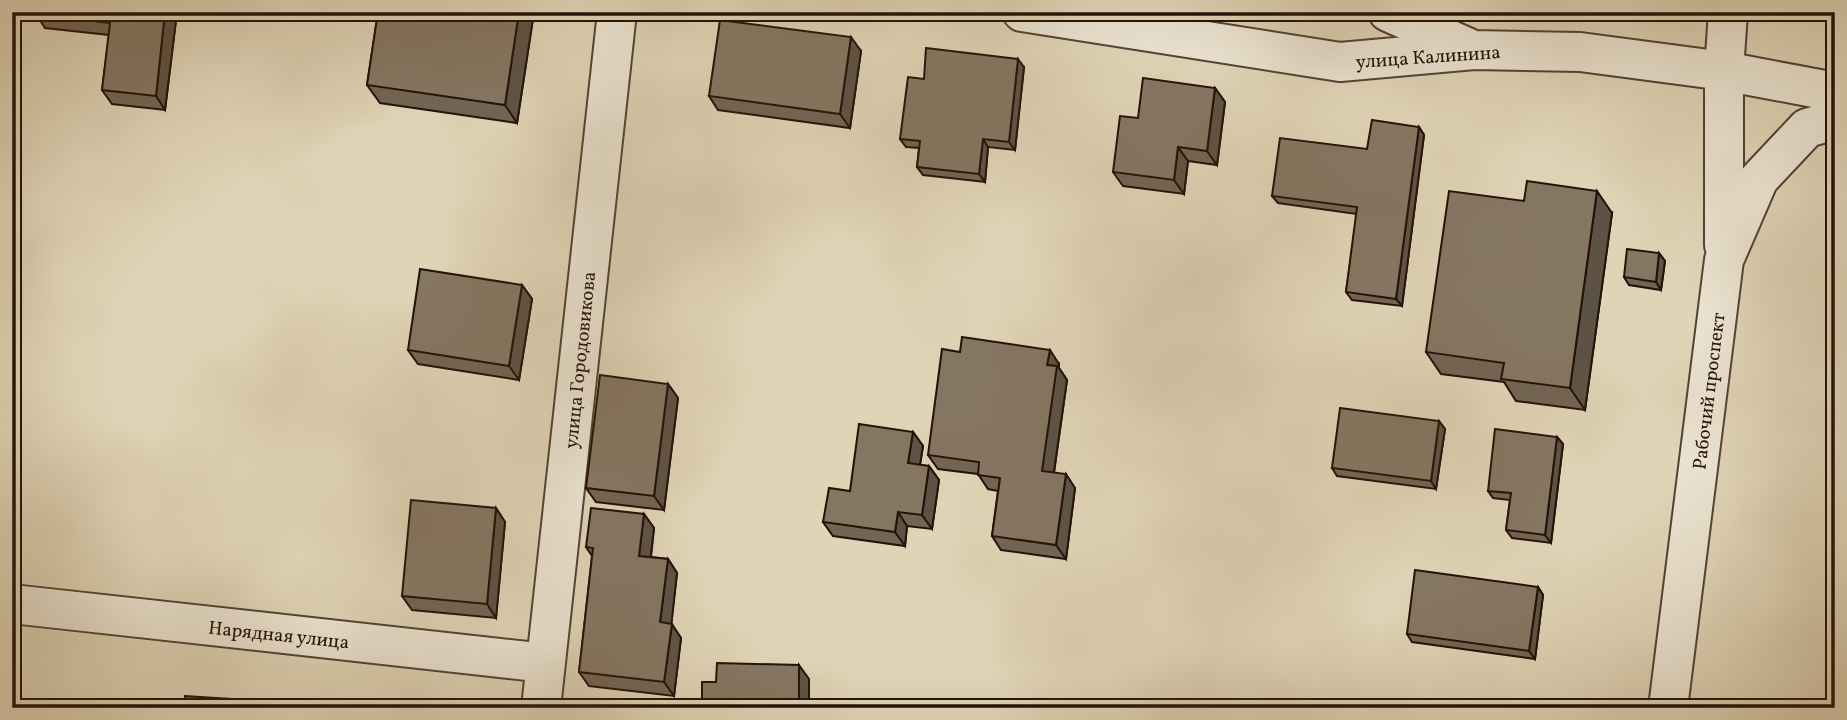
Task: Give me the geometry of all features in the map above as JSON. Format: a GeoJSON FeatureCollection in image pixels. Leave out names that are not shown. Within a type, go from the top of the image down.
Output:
{"type":"FeatureCollection","features":[{"type":"Feature","properties":{"kind":"street","name":"улица Городовикова"},"geometry":{"type":"LineString","coordinates":[[541,708],[617,12]]}},
{"type":"Feature","properties":{"kind":"street","name":"улица Калинина"},"geometry":{"type":"LineString","coordinates":[[1022,12],[1340,62],[1474,50],[1580,52],[1724,71],[1835,92]]}},
{"type":"Feature","properties":{"kind":"street"},"geometry":{"type":"LineString","coordinates":[[1388,12],[1474,50]]}},
{"type":"Feature","properties":{"kind":"street"},"geometry":{"type":"LineString","coordinates":[[1724,261],[1724,71],[1728,12]]}},
{"type":"Feature","properties":{"kind":"street","name":"Рабочий проспект"},"geometry":{"type":"LineString","coordinates":[[1668,708],[1724,261],[1759,179],[1807,128],[1835,120]]}},
{"type":"Feature","properties":{"kind":"street","name":"Нарядная улица"},"geometry":{"type":"LineString","coordinates":[[12,604],[546,663]]}},
{"type":"Feature","properties":{"kind":"building"},"geometry":{"type":"Polygon","coordinates":[[[36,12],[165,12],[156,96],[102,90],[110,23],[36,12]]]}},
{"type":"Feature","properties":{"kind":"building"},"geometry":{"type":"Polygon","coordinates":[[[378,12],[519,12],[505,105],[367,85],[378,12]]]}},
{"type":"Feature","properties":{"kind":"building"},"geometry":{"type":"Polygon","coordinates":[[[720,20],[851,37],[840,114],[709,96],[720,20]]]}},
{"type":"Feature","properties":{"kind":"building"},"geometry":{"type":"Polygon","coordinates":[[[926,48],[1018,59],[1009,142],[983,139],[979,174],[917,167],[920,141],[900,139],[908,77],[924,79],[926,48]]]}},
{"type":"Feature","properties":{"kind":"building"},"geometry":{"type":"Polygon","coordinates":[[[1143,78],[1215,88],[1207,151],[1178,147],[1174,180],[1113,172],[1120,116],[1138,118],[1143,78]]]}},
{"type":"Feature","properties":{"kind":"building"},"geometry":{"type":"Polygon","coordinates":[[[1372,120],[1419,127],[1396,299],[1346,292],[1357,207],[1272,196],[1280,138],[1367,149],[1372,120]]]}},
{"type":"Feature","properties":{"kind":"building"},"geometry":{"type":"Polygon","coordinates":[[[1527,181],[1597,191],[1570,388],[1501,379],[1504,363],[1426,352],[1449,191],[1524,201],[1527,181]]]}},
{"type":"Feature","properties":{"kind":"building"},"geometry":{"type":"Polygon","coordinates":[[[1627,249],[1659,253],[1656,282],[1624,277],[1627,249]]]}},
{"type":"Feature","properties":{"kind":"building"},"geometry":{"type":"Polygon","coordinates":[[[420,269],[522,285],[509,366],[408,350],[420,269]]]}},
{"type":"Feature","properties":{"kind":"building"},"geometry":{"type":"Polygon","coordinates":[[[962,337],[1050,350],[1047,365],[1057,366],[1042,471],[1066,474],[1056,545],[992,536],[1000,478],[978,475],[979,462],[928,455],[942,349],[960,352],[962,337]]]}},
{"type":"Feature","properties":{"kind":"building"},"geometry":{"type":"Polygon","coordinates":[[[1835,339],[1835,410],[1831,409],[1835,339]]]}},
{"type":"Feature","properties":{"kind":"building"},"geometry":{"type":"Polygon","coordinates":[[[600,375],[668,384],[654,496],[586,488],[600,375]]]}},
{"type":"Feature","properties":{"kind":"building"},"geometry":{"type":"Polygon","coordinates":[[[1340,408],[1439,421],[1431,481],[1332,468],[1340,408]]]}},
{"type":"Feature","properties":{"kind":"building"},"geometry":{"type":"Polygon","coordinates":[[[859,424],[913,432],[908,463],[929,466],[922,515],[898,512],[895,532],[823,522],[829,488],[850,491],[859,424]]]}},
{"type":"Feature","properties":{"kind":"building"},"geometry":{"type":"Polygon","coordinates":[[[1495,429],[1557,437],[1545,535],[1506,530],[1511,493],[1488,491],[1495,429]]]}},
{"type":"Feature","properties":{"kind":"building"},"geometry":{"type":"Polygon","coordinates":[[[411,500],[496,508],[487,604],[402,596],[411,500]]]}},
{"type":"Feature","properties":{"kind":"building"},"geometry":{"type":"Polygon","coordinates":[[[591,508],[644,514],[639,556],[668,559],[660,622],[672,624],[664,682],[579,672],[593,548],[586,547],[591,508]]]}},
{"type":"Feature","properties":{"kind":"building"},"geometry":{"type":"Polygon","coordinates":[[[1415,570],[1538,587],[1529,651],[1407,634],[1415,570]]]}},
{"type":"Feature","properties":{"kind":"building"},"geometry":{"type":"Polygon","coordinates":[[[717,663],[799,665],[799,708],[702,708],[702,682],[716,682],[717,663]]]}},
{"type":"Feature","properties":{"kind":"building"},"geometry":{"type":"Polygon","coordinates":[[[185,696],[279,702],[279,708],[184,708],[185,696]]]}}]}
